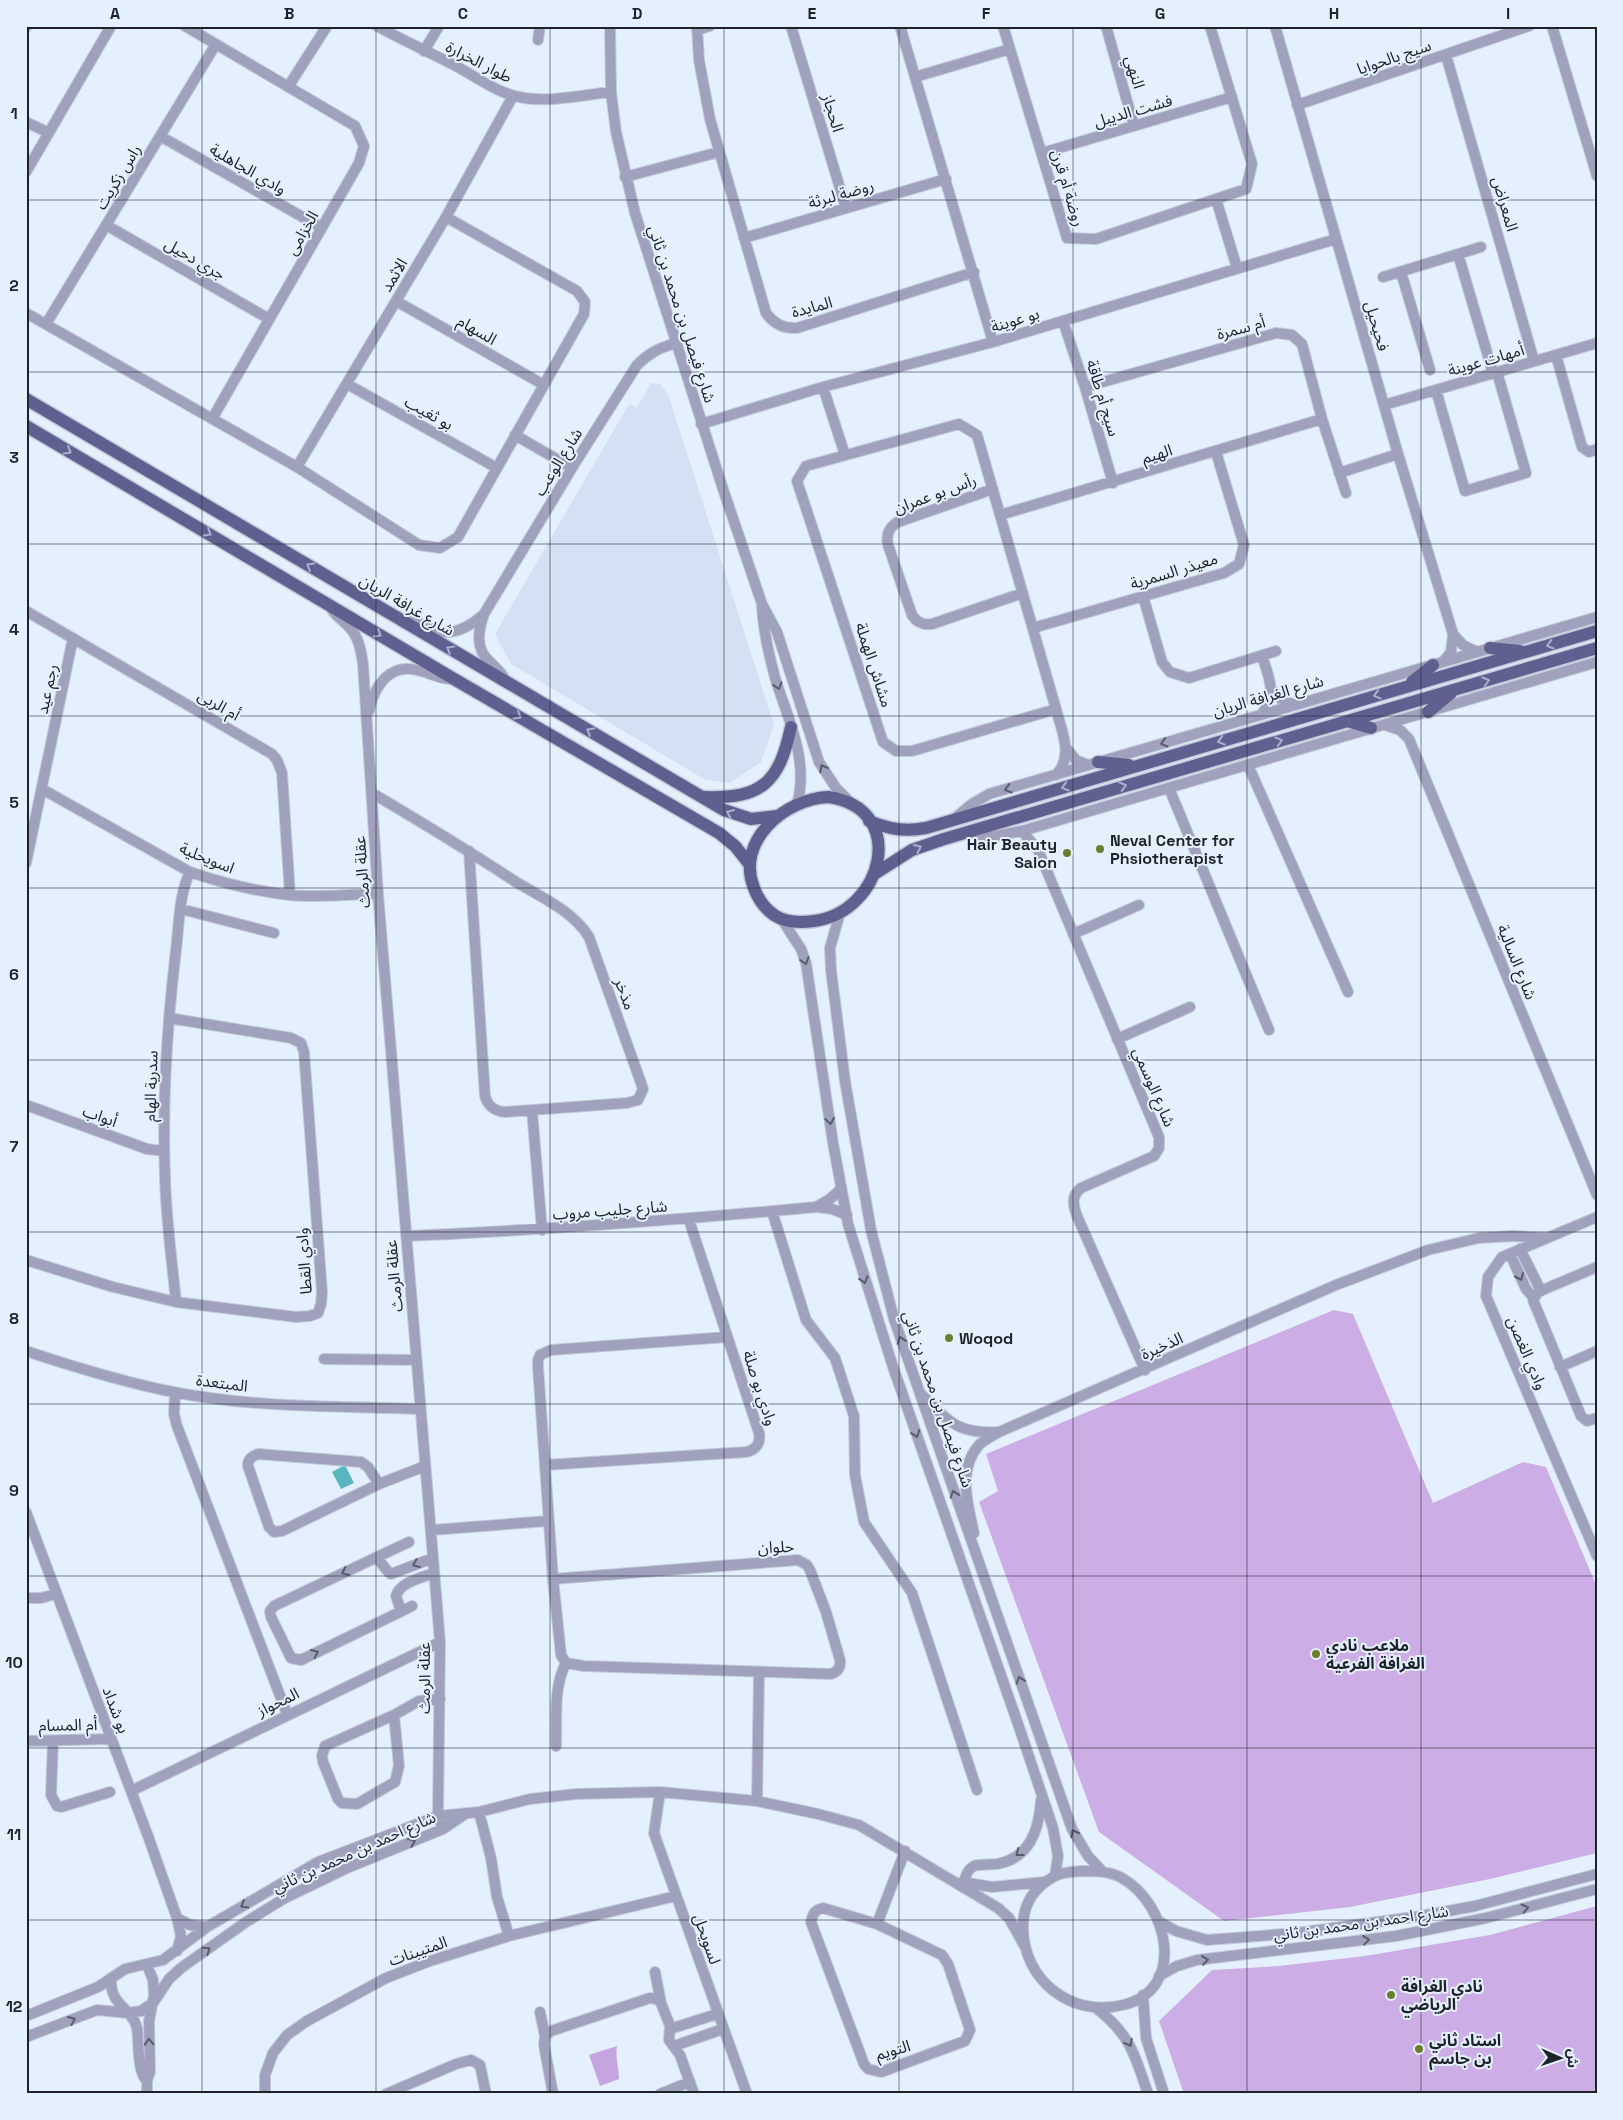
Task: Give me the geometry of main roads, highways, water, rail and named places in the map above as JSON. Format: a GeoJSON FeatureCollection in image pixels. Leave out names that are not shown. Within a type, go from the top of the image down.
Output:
{"type":"FeatureCollection","features":[{"type":"Feature","properties":{"kind":"main road","name":"شارع غرافة الريان"},"geometry":{"type":"LineString","coordinates":[[26,399],[724,810],[746,819],[777,816]]}},
{"type":"Feature","properties":{"kind":"main road"},"geometry":{"type":"LineString","coordinates":[[26,426],[719,833],[735,846],[750,865]]}},
{"type":"Feature","properties":{"kind":"main road","name":"شارع الغرافة الريان"},"geometry":{"type":"LineString","coordinates":[[869,821],[891,829],[904,831],[926,828],[1597,631]]}},
{"type":"Feature","properties":{"kind":"main road"},"geometry":{"type":"LineString","coordinates":[[1490,648],[1525,652]]}},
{"type":"Feature","properties":{"kind":"main road"},"geometry":{"type":"LineString","coordinates":[[876,873],[912,850],[962,833],[1597,648]]}},
{"type":"Feature","properties":{"kind":"main road"},"geometry":{"type":"LineString","coordinates":[[1406,687],[1438,664]]}},
{"type":"Feature","properties":{"kind":"main road"},"geometry":{"type":"LineString","coordinates":[[1422,713],[1456,690]]}},
{"type":"Feature","properties":{"kind":"main road"},"geometry":{"type":"LineString","coordinates":[[1347,722],[1371,728]]}},
{"type":"Feature","properties":{"kind":"main road"},"geometry":{"type":"LineString","coordinates":[[701,797],[740,796],[754,791],[765,783],[773,775],[783,758],[791,727]]}},
{"type":"Feature","properties":{"kind":"main road"},"geometry":{"type":"LineString","coordinates":[[1093,764],[1136,765]]}},
{"type":"Feature","properties":{"kind":"main road"},"geometry":{"type":"LineString","coordinates":[[828,797],[836,798],[853,806],[869,821],[873,826],[879,844],[876,873],[869,886],[858,899],[840,913],[819,921],[806,922],[781,918],[762,904],[752,882],[750,865],[759,838],[777,816],[797,804],[816,798],[828,797]]}},
{"type":"Feature","properties":{"kind":"water"},"geometry":{"type":"Polygon","coordinates":[[[345,1465],[354,1483],[341,1489],[332,1472],[345,1465]]]}},
{"type":"Feature","properties":{"kind":"place","name":"Neval Center for Phsiotherapist"},"geometry":{"type":"Point","coordinates":[1100,849]}},
{"type":"Feature","properties":{"kind":"place","name":"Hair Beauty Salon"},"geometry":{"type":"Point","coordinates":[1067,853]}},
{"type":"Feature","properties":{"kind":"place","name":"Woqod"},"geometry":{"type":"Point","coordinates":[949,1338]}},
{"type":"Feature","properties":{"kind":"place","name":"ملاعب نادي الغرافة الفرعية"},"geometry":{"type":"Point","coordinates":[1316,1654]}},
{"type":"Feature","properties":{"kind":"place","name":"نادي الغرافة الرياضي"},"geometry":{"type":"Point","coordinates":[1391,1995]}},
{"type":"Feature","properties":{"kind":"place","name":"استاد ثاني بن جاسم"},"geometry":{"type":"Point","coordinates":[1419,2049]}}]}
